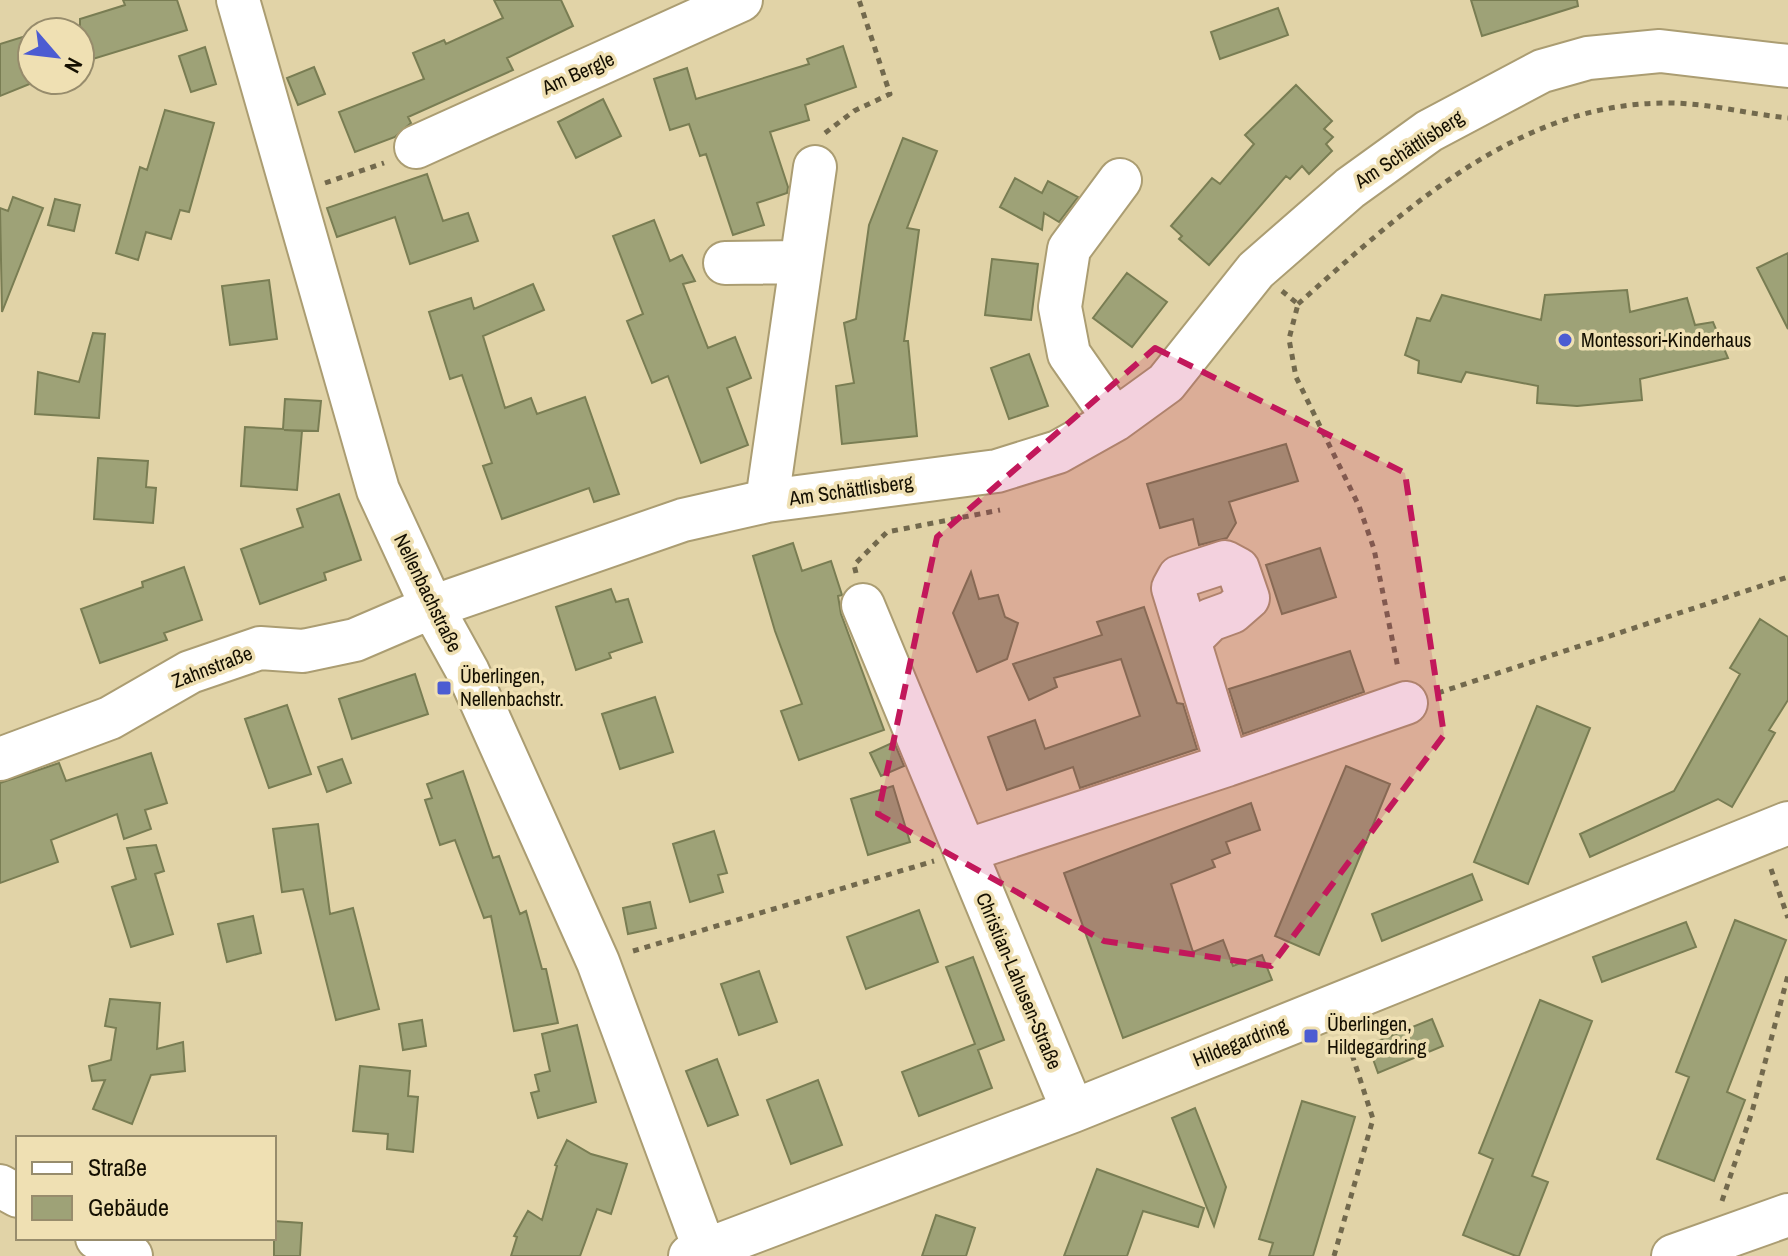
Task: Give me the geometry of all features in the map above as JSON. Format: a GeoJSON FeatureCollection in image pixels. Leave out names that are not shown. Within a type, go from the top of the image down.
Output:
{"type":"FeatureCollection","features":[{"type":"Feature","properties":{"kind":"street","name":"Nellenbachstraße"},"geometry":{"type":"LineString","coordinates":[[238,0],[378,490],[432,607],[468,672],[598,962],[700,1254]]}},
{"type":"Feature","properties":{"kind":"street","name":"Am Bergle"},"geometry":{"type":"LineString","coordinates":[[416,147],[741,0]]}},
{"type":"Feature","properties":{"kind":"street","name":"Am Schättlisberg"},"geometry":{"type":"LineString","coordinates":[[432,607],[683,520],[767,501],[997,471],[1058,452],[1115,420],[1166,383],[1256,270],[1350,188],[1429,131],[1542,71],[1588,58],[1660,51],[1788,66]]}},
{"type":"Feature","properties":{"kind":"street","name":"Am Schättlisberg"},"geometry":{"type":"LineString","coordinates":[[767,501],[815,167]]}},
{"type":"Feature","properties":{"kind":"street"},"geometry":{"type":"LineString","coordinates":[[1115,420],[1069,354],[1060,307],[1069,249],[1120,180]]}},
{"type":"Feature","properties":{"kind":"street"},"geometry":{"type":"LineString","coordinates":[[725,263],[801,262]]}},
{"type":"Feature","properties":{"kind":"street","name":"Christian-Lahusen-Straße"},"geometry":{"type":"LineString","coordinates":[[863,605],[1073,1111]]}},
{"type":"Feature","properties":{"kind":"street","name":"Zahnstraße"},"geometry":{"type":"LineString","coordinates":[[0,759],[110,718],[190,672],[260,648],[303,651],[355,640],[432,607]]}},
{"type":"Feature","properties":{"kind":"street"},"geometry":{"type":"LineString","coordinates":[[1190,640],[1227,765]]}},
{"type":"Feature","properties":{"kind":"street"},"geometry":{"type":"LineString","coordinates":[[965,851],[1406,703]]}},
{"type":"Feature","properties":{"kind":"street","name":"Hildegardring"},"geometry":{"type":"LineString","coordinates":[[700,1254],[1073,1111],[1773,829]]}},
{"type":"Feature","properties":{"kind":"street"},"geometry":{"type":"LineString","coordinates":[[1690,1250],[1788,1215]]}},
{"type":"Feature","properties":{"kind":"street"},"geometry":{"type":"LineString","coordinates":[[101,1240],[131,1256]]}},
{"type":"Feature","properties":{"kind":"path"},"geometry":{"type":"LineString","coordinates":[[815,167],[825,133],[854,111],[890,94],[859,0]]}},
{"type":"Feature","properties":{"kind":"path"},"geometry":{"type":"LineString","coordinates":[[1788,118],[1707,105],[1668,103],[1592,112],[1558,122],[1503,147],[1430,191],[1298,304],[1289,339],[1296,377],[1359,506],[1374,549],[1406,703],[1788,577]]}},
{"type":"Feature","properties":{"kind":"path"},"geometry":{"type":"LineString","coordinates":[[294,194],[379,165],[416,147]]}},
{"type":"Feature","properties":{"kind":"path"},"geometry":{"type":"LineString","coordinates":[[1256,270],[1298,304]]}},
{"type":"Feature","properties":{"kind":"path"},"geometry":{"type":"LineString","coordinates":[[863,605],[854,565],[887,532],[1002,510],[997,471]]}},
{"type":"Feature","properties":{"kind":"path"},"geometry":{"type":"LineString","coordinates":[[1773,829],[1788,918]]}},
{"type":"Feature","properties":{"kind":"path"},"geometry":{"type":"LineString","coordinates":[[598,962],[965,851]]}},
{"type":"Feature","properties":{"kind":"path"},"geometry":{"type":"LineString","coordinates":[[1690,1250],[1752,1112],[1788,975]]}},
{"type":"Feature","properties":{"kind":"path"},"geometry":{"type":"LineString","coordinates":[[1334,1256],[1373,1119],[1336,1003]]}},
{"type":"Feature","properties":{"kind":"highlighted area"},"geometry":{"type":"Polygon","coordinates":[[[1155,348],[1405,473],[1444,735],[1271,966],[1104,941],[878,814],[937,537],[1155,348]]]}},
{"type":"Feature","properties":{"kind":"building"},"geometry":{"type":"Polygon","coordinates":[[[123,0],[177,0],[187,30],[96,58],[96,16],[90,16],[125,5],[123,0]]]}},
{"type":"Feature","properties":{"kind":"building"},"geometry":{"type":"Polygon","coordinates":[[[494,0],[561,0],[573,26],[507,58],[513,70],[408,117],[411,123],[395,137],[355,152],[339,112],[424,79],[413,53],[444,40],[446,44],[503,18],[494,0]]]}},
{"type":"Feature","properties":{"kind":"building"},"geometry":{"type":"Polygon","coordinates":[[[1471,0],[1577,0],[1578,6],[1482,36],[1471,0]]]}},
{"type":"Feature","properties":{"kind":"building"},"geometry":{"type":"Polygon","coordinates":[[[1278,8],[1288,35],[1220,59],[1211,32],[1278,8]]]}},
{"type":"Feature","properties":{"kind":"building"},"geometry":{"type":"Polygon","coordinates":[[[16,39],[16,90],[0,96],[0,44],[16,39]]]}},
{"type":"Feature","properties":{"kind":"building"},"geometry":{"type":"Polygon","coordinates":[[[843,46],[856,87],[805,105],[809,120],[770,132],[788,187],[787,193],[757,203],[764,225],[733,235],[706,154],[700,156],[689,124],[670,130],[654,79],[687,68],[696,99],[809,64],[807,59],[843,46]]]}},
{"type":"Feature","properties":{"kind":"building"},"geometry":{"type":"Polygon","coordinates":[[[205,47],[216,84],[191,92],[179,56],[205,47]]]}},
{"type":"Feature","properties":{"kind":"building"},"geometry":{"type":"Polygon","coordinates":[[[314,67],[325,94],[298,105],[287,78],[314,67]]]}},
{"type":"Feature","properties":{"kind":"building"},"geometry":{"type":"Polygon","coordinates":[[[1296,85],[1332,121],[1324,129],[1333,137],[1326,144],[1332,151],[1309,174],[1302,166],[1290,179],[1286,176],[1209,265],[1179,239],[1182,236],[1171,226],[1212,178],[1220,184],[1254,144],[1245,135],[1296,85]]]}},
{"type":"Feature","properties":{"kind":"building"},"geometry":{"type":"Polygon","coordinates":[[[603,99],[621,136],[576,158],[558,122],[603,99]]]}},
{"type":"Feature","properties":{"kind":"building"},"geometry":{"type":"Polygon","coordinates":[[[165,110],[214,123],[189,212],[180,210],[171,239],[146,232],[138,260],[116,253],[140,167],[147,170],[165,110]]]}},
{"type":"Feature","properties":{"kind":"building"},"geometry":{"type":"Polygon","coordinates":[[[903,138],[937,151],[907,228],[919,230],[904,341],[908,341],[917,436],[842,444],[836,386],[854,383],[844,323],[856,319],[869,225],[903,138]]]}},
{"type":"Feature","properties":{"kind":"building"},"geometry":{"type":"Polygon","coordinates":[[[427,174],[443,221],[468,213],[478,241],[410,264],[395,217],[337,237],[327,208],[427,174]]]}},
{"type":"Feature","properties":{"kind":"building"},"geometry":{"type":"Polygon","coordinates":[[[1015,178],[1042,193],[1048,181],[1078,197],[1059,222],[1044,213],[1042,230],[1000,207],[1015,178]]]}},
{"type":"Feature","properties":{"kind":"building"},"geometry":{"type":"Polygon","coordinates":[[[13,197],[43,208],[2,312],[0,208],[8,211],[13,197]]]}},
{"type":"Feature","properties":{"kind":"building"},"geometry":{"type":"Polygon","coordinates":[[[55,199],[80,205],[74,231],[48,225],[55,199]]]}},
{"type":"Feature","properties":{"kind":"building"},"geometry":{"type":"Polygon","coordinates":[[[654,220],[670,261],[682,255],[695,281],[683,284],[708,348],[735,337],[751,378],[727,388],[748,445],[701,463],[668,376],[652,383],[627,321],[643,314],[613,236],[654,220]]]}},
{"type":"Feature","properties":{"kind":"building"},"geometry":{"type":"Polygon","coordinates":[[[1788,253],[1788,329],[1757,268],[1788,253]]]}},
{"type":"Feature","properties":{"kind":"building"},"geometry":{"type":"Polygon","coordinates":[[[992,259],[1038,264],[1031,320],[985,315],[992,259]]]}},
{"type":"Feature","properties":{"kind":"building"},"geometry":{"type":"Polygon","coordinates":[[[1127,273],[1167,302],[1132,347],[1093,318],[1127,273]]]}},
{"type":"Feature","properties":{"kind":"building"},"geometry":{"type":"Polygon","coordinates":[[[269,280],[277,339],[230,345],[222,286],[269,280]]]}},
{"type":"Feature","properties":{"kind":"building"},"geometry":{"type":"Polygon","coordinates":[[[533,284],[544,310],[483,336],[505,408],[531,398],[537,414],[585,397],[619,494],[594,502],[589,488],[502,519],[483,466],[492,463],[462,375],[450,379],[429,312],[471,298],[474,309],[533,284]]]}},
{"type":"Feature","properties":{"kind":"building","name":"Montessori-Kinderhaus"},"geometry":{"type":"Polygon","coordinates":[[[1627,290],[1630,312],[1687,298],[1695,325],[1713,322],[1728,358],[1640,379],[1642,400],[1577,406],[1537,403],[1538,386],[1466,372],[1461,382],[1418,373],[1419,361],[1405,355],[1417,318],[1430,321],[1442,295],[1541,320],[1545,295],[1627,290]]]}},
{"type":"Feature","properties":{"kind":"building"},"geometry":{"type":"Polygon","coordinates":[[[93,333],[105,334],[99,418],[35,414],[38,372],[79,382],[93,333]]]}},
{"type":"Feature","properties":{"kind":"building"},"geometry":{"type":"Polygon","coordinates":[[[1029,354],[1048,406],[1009,419],[991,368],[1029,354]]]}},
{"type":"Feature","properties":{"kind":"building"},"geometry":{"type":"Polygon","coordinates":[[[285,399],[321,401],[318,431],[284,430],[302,431],[297,490],[241,486],[245,427],[283,429],[285,399]]]}},
{"type":"Feature","properties":{"kind":"building"},"geometry":{"type":"Polygon","coordinates":[[[1286,444],[1298,481],[1229,502],[1236,523],[1227,538],[1199,545],[1193,519],[1160,528],[1147,484],[1286,444]]]}},
{"type":"Feature","properties":{"kind":"building"},"geometry":{"type":"Polygon","coordinates":[[[98,458],[148,461],[146,487],[156,488],[153,523],[94,519],[98,458]]]}},
{"type":"Feature","properties":{"kind":"building"},"geometry":{"type":"Polygon","coordinates":[[[339,494],[361,560],[324,573],[326,580],[260,604],[241,549],[303,527],[297,509],[339,494]]]}},
{"type":"Feature","properties":{"kind":"building"},"geometry":{"type":"Polygon","coordinates":[[[793,543],[802,571],[831,561],[842,595],[838,596],[841,614],[884,730],[799,760],[781,711],[802,704],[775,631],[753,556],[793,543]]]}},
{"type":"Feature","properties":{"kind":"building"},"geometry":{"type":"Polygon","coordinates":[[[1320,548],[1336,597],[1282,614],[1266,565],[1320,548]]]}},
{"type":"Feature","properties":{"kind":"building"},"geometry":{"type":"Polygon","coordinates":[[[184,567],[202,620],[164,633],[167,640],[100,663],[81,609],[143,587],[142,582],[184,567]]]}},
{"type":"Feature","properties":{"kind":"building"},"geometry":{"type":"Polygon","coordinates":[[[971,572],[979,599],[998,595],[1005,617],[1018,623],[1007,659],[977,672],[953,613],[971,572]]]}},
{"type":"Feature","properties":{"kind":"building"},"geometry":{"type":"Polygon","coordinates":[[[611,589],[616,602],[628,599],[642,642],[609,653],[611,658],[576,670],[556,607],[611,589]]]}},
{"type":"Feature","properties":{"kind":"building"},"geometry":{"type":"Polygon","coordinates":[[[1144,607],[1177,703],[1183,704],[1197,749],[1080,788],[1073,767],[1007,790],[988,737],[1035,720],[1045,749],[1140,716],[1121,659],[1054,678],[1057,687],[1029,700],[1013,664],[1102,635],[1097,622],[1144,607]]]}},
{"type":"Feature","properties":{"kind":"building"},"geometry":{"type":"Polygon","coordinates":[[[1760,619],[1788,637],[1788,700],[1769,730],[1775,733],[1732,807],[1718,799],[1590,857],[1580,834],[1674,791],[1740,674],[1730,668],[1760,619]]]}},
{"type":"Feature","properties":{"kind":"building"},"geometry":{"type":"Polygon","coordinates":[[[1350,651],[1364,692],[1243,734],[1229,689],[1350,651]]]}},
{"type":"Feature","properties":{"kind":"building"},"geometry":{"type":"Polygon","coordinates":[[[415,674],[428,714],[352,739],[339,699],[415,674]]]}},
{"type":"Feature","properties":{"kind":"building"},"geometry":{"type":"Polygon","coordinates":[[[655,697],[673,752],[620,769],[602,714],[655,697]]]}},
{"type":"Feature","properties":{"kind":"building"},"geometry":{"type":"Polygon","coordinates":[[[287,705],[311,774],[269,788],[245,719],[287,705]]]}},
{"type":"Feature","properties":{"kind":"building"},"geometry":{"type":"Polygon","coordinates":[[[1537,706],[1590,728],[1528,884],[1474,862],[1537,706]]]}},
{"type":"Feature","properties":{"kind":"building"},"geometry":{"type":"Polygon","coordinates":[[[894,742],[904,766],[881,776],[870,753],[894,742]]]}},
{"type":"Feature","properties":{"kind":"building"},"geometry":{"type":"Polygon","coordinates":[[[151,753],[167,803],[145,810],[151,829],[124,839],[117,814],[51,840],[58,862],[0,883],[0,783],[59,763],[66,781],[151,753]]]}},
{"type":"Feature","properties":{"kind":"building"},"geometry":{"type":"Polygon","coordinates":[[[342,759],[351,783],[327,792],[318,767],[342,759]]]}},
{"type":"Feature","properties":{"kind":"building"},"geometry":{"type":"Polygon","coordinates":[[[1346,766],[1390,784],[1319,955],[1275,936],[1346,766]]]}},
{"type":"Feature","properties":{"kind":"building"},"geometry":{"type":"Polygon","coordinates":[[[463,771],[493,858],[499,856],[520,914],[526,911],[542,969],[546,969],[558,1023],[514,1031],[491,916],[484,918],[455,840],[440,845],[425,800],[432,798],[427,784],[463,771]]]}},
{"type":"Feature","properties":{"kind":"building"},"geometry":{"type":"Polygon","coordinates":[[[893,786],[910,842],[868,855],[851,799],[893,786]]]}},
{"type":"Feature","properties":{"kind":"building"},"geometry":{"type":"Polygon","coordinates":[[[1251,803],[1260,830],[1226,842],[1230,853],[1212,860],[1215,867],[1171,884],[1193,952],[1223,940],[1233,966],[1262,955],[1272,980],[1123,1038],[1064,873],[1251,803]]]}},
{"type":"Feature","properties":{"kind":"building"},"geometry":{"type":"Polygon","coordinates":[[[318,824],[330,914],[353,908],[379,1009],[336,1020],[303,889],[282,892],[273,829],[318,824]]]}},
{"type":"Feature","properties":{"kind":"building"},"geometry":{"type":"Polygon","coordinates":[[[714,831],[727,873],[718,875],[723,892],[690,902],[673,844],[714,831]]]}},
{"type":"Feature","properties":{"kind":"building"},"geometry":{"type":"Polygon","coordinates":[[[156,845],[164,871],[155,874],[173,934],[131,947],[112,887],[136,879],[127,848],[156,845]]]}},
{"type":"Feature","properties":{"kind":"building"},"geometry":{"type":"Polygon","coordinates":[[[1472,874],[1482,900],[1382,941],[1372,914],[1472,874]]]}},
{"type":"Feature","properties":{"kind":"building"},"geometry":{"type":"Polygon","coordinates":[[[650,902],[656,928],[628,934],[623,908],[650,902]]]}},
{"type":"Feature","properties":{"kind":"building"},"geometry":{"type":"Polygon","coordinates":[[[919,910],[938,962],[866,989],[847,937],[919,910]]]}},
{"type":"Feature","properties":{"kind":"building"},"geometry":{"type":"Polygon","coordinates":[[[253,916],[261,953],[227,962],[218,924],[253,916]]]}},
{"type":"Feature","properties":{"kind":"building"},"geometry":{"type":"Polygon","coordinates":[[[1735,920],[1786,940],[1727,1092],[1745,1100],[1714,1181],[1657,1159],[1689,1077],[1676,1072],[1735,920]]]}},
{"type":"Feature","properties":{"kind":"building"},"geometry":{"type":"Polygon","coordinates":[[[1686,922],[1696,947],[1602,982],[1593,957],[1686,922]]]}},
{"type":"Feature","properties":{"kind":"building"},"geometry":{"type":"Polygon","coordinates":[[[973,957],[1004,1040],[978,1050],[992,1088],[919,1116],[902,1072],[975,1044],[946,967],[973,957]]]}},
{"type":"Feature","properties":{"kind":"building"},"geometry":{"type":"Polygon","coordinates":[[[759,971],[777,1022],[739,1035],[721,984],[759,971]]]}},
{"type":"Feature","properties":{"kind":"building"},"geometry":{"type":"Polygon","coordinates":[[[110,999],[160,1003],[157,1049],[183,1042],[185,1071],[151,1075],[132,1124],[93,1109],[105,1080],[92,1081],[89,1066],[111,1060],[116,1028],[105,1026],[110,999]]]}},
{"type":"Feature","properties":{"kind":"building"},"geometry":{"type":"Polygon","coordinates":[[[1540,1000],[1592,1021],[1532,1176],[1548,1182],[1519,1256],[1516,1256],[1463,1235],[1493,1159],[1479,1153],[1540,1000]]]}},
{"type":"Feature","properties":{"kind":"building"},"geometry":{"type":"Polygon","coordinates":[[[1432,1019],[1443,1046],[1378,1073],[1368,1045],[1432,1019]]]}},
{"type":"Feature","properties":{"kind":"building"},"geometry":{"type":"Polygon","coordinates":[[[422,1020],[426,1046],[403,1050],[399,1024],[422,1020]]]}},
{"type":"Feature","properties":{"kind":"building"},"geometry":{"type":"Polygon","coordinates":[[[577,1025],[596,1102],[538,1118],[531,1093],[539,1091],[535,1075],[550,1071],[542,1034],[577,1025]]]}},
{"type":"Feature","properties":{"kind":"building"},"geometry":{"type":"Polygon","coordinates":[[[717,1059],[738,1115],[708,1126],[686,1071],[717,1059]]]}},
{"type":"Feature","properties":{"kind":"building"},"geometry":{"type":"Polygon","coordinates":[[[360,1066],[410,1071],[408,1096],[418,1097],[413,1152],[387,1149],[388,1134],[353,1131],[360,1066]]]}},
{"type":"Feature","properties":{"kind":"building"},"geometry":{"type":"Polygon","coordinates":[[[818,1080],[842,1145],[791,1164],[767,1100],[818,1080]]]}},
{"type":"Feature","properties":{"kind":"building"},"geometry":{"type":"Polygon","coordinates":[[[1302,1101],[1355,1117],[1313,1256],[1269,1256],[1273,1243],[1259,1239],[1302,1101]]]}},
{"type":"Feature","properties":{"kind":"building"},"geometry":{"type":"Polygon","coordinates":[[[1195,1108],[1226,1187],[1214,1226],[1172,1118],[1195,1108]]]}},
{"type":"Feature","properties":{"kind":"building"},"geometry":{"type":"Polygon","coordinates":[[[567,1140],[591,1154],[627,1164],[611,1214],[597,1209],[580,1256],[511,1256],[517,1237],[514,1236],[528,1211],[542,1220],[555,1165],[567,1140]]]}},
{"type":"Feature","properties":{"kind":"building"},"geometry":{"type":"Polygon","coordinates":[[[1097,1169],[1204,1208],[1198,1227],[1143,1211],[1127,1256],[1064,1256],[1097,1169]]]}},
{"type":"Feature","properties":{"kind":"building"},"geometry":{"type":"Polygon","coordinates":[[[936,1215],[975,1228],[966,1256],[922,1256],[936,1215]]]}},
{"type":"Feature","properties":{"kind":"building"},"geometry":{"type":"Polygon","coordinates":[[[276,1221],[302,1223],[300,1256],[274,1256],[276,1221]]]}},
{"type":"Feature","properties":{"kind":"place","name":"Montessori-Kinderhaus"},"geometry":{"type":"Point","coordinates":[1565,340]}},
{"type":"Feature","properties":{"kind":"place","name":"Überlingen, Nellenbachstr."},"geometry":{"type":"Point","coordinates":[444,688]}},
{"type":"Feature","properties":{"kind":"place","name":"Überlingen, Hildegardring"},"geometry":{"type":"Point","coordinates":[1311,1036]}}]}
